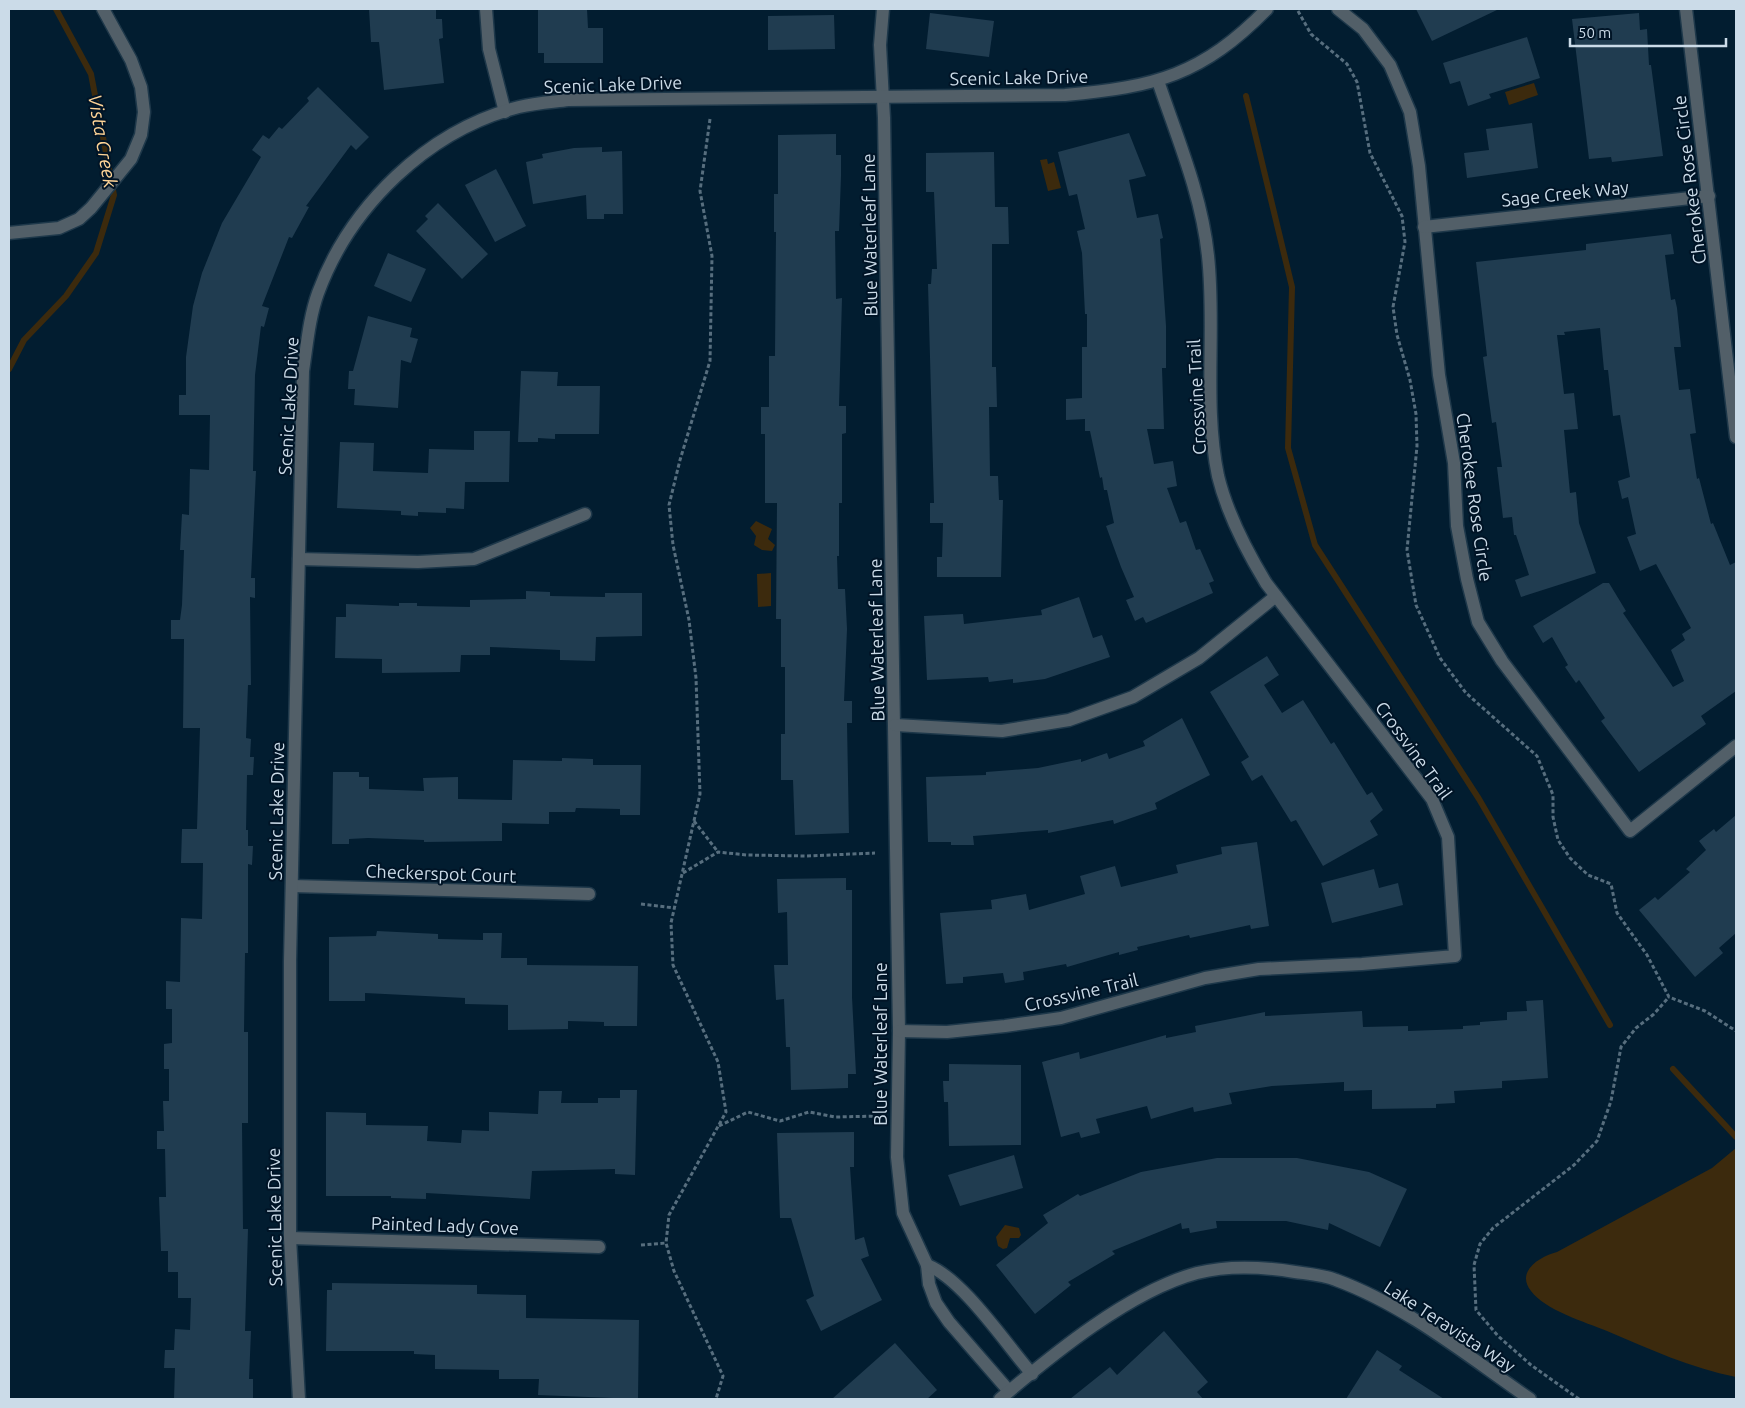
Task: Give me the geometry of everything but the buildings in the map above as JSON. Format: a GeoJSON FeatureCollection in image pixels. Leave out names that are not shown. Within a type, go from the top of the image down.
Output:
{"type":"FeatureCollection","features":[{"type":"Feature","properties":{"kind":"street"},"geometry":{"type":"LineString","coordinates":[[9,233],[59,228],[79,219],[131,158],[141,134],[144,112],[141,86],[131,60],[103,9]]}},
{"type":"Feature","properties":{"kind":"street"},"geometry":{"type":"LineString","coordinates":[[486,9],[489,49],[505,112]]}},
{"type":"Feature","properties":{"kind":"street","name":"Blue Waterleaf Lane"},"geometry":{"type":"LineString","coordinates":[[883,9],[880,45],[884,96],[899,1031],[897,1157],[903,1213],[927,1265],[929,1284],[936,1303],[1005,1395]]}},
{"type":"Feature","properties":{"kind":"street","name":"Scenic Lake Drive"},"geometry":{"type":"LineString","coordinates":[[300,1399],[290,1238],[292,886],[304,371],[310,328],[318,294],[332,263],[355,221],[388,183],[434,146],[473,124],[519,107],[568,100],[1065,95],[1115,90],[1158,81],[1199,64],[1239,37],[1267,9]]}},
{"type":"Feature","properties":{"kind":"street","name":"Cherokee Rose Circle"},"geometry":{"type":"LineString","coordinates":[[1338,9],[1363,29],[1390,65],[1410,112],[1420,166],[1424,227],[1439,375],[1454,464],[1457,526],[1467,579],[1478,622],[1502,661],[1630,831],[1736,746]]}},
{"type":"Feature","properties":{"kind":"street","name":"Cherokee Rose Circle"},"geometry":{"type":"LineString","coordinates":[[1686,9],[1736,437]]}},
{"type":"Feature","properties":{"kind":"street","name":"Crossvine Trail"},"geometry":{"type":"LineString","coordinates":[[899,1031],[947,1032],[1061,1018],[1205,978],[1259,969],[1362,964],[1455,956],[1448,838],[1432,799],[1276,596],[1250,558],[1218,476],[1210,410],[1208,256],[1199,207],[1158,81]]}},
{"type":"Feature","properties":{"kind":"street","name":"Sage Creek Way"},"geometry":{"type":"LineString","coordinates":[[1424,227],[1709,196]]}},
{"type":"Feature","properties":{"kind":"street"},"geometry":{"type":"LineString","coordinates":[[299,559],[418,562],[474,559],[585,514]]}},
{"type":"Feature","properties":{"kind":"street"},"geometry":{"type":"LineString","coordinates":[[894,725],[1002,731],[1069,720],[1133,697],[1183,668],[1199,658],[1276,596]]}},
{"type":"Feature","properties":{"kind":"street","name":"Checkerspot Court"},"geometry":{"type":"LineString","coordinates":[[292,886],[589,894]]}},
{"type":"Feature","properties":{"kind":"street","name":"Painted Lady Cove"},"geometry":{"type":"LineString","coordinates":[[290,1238],[599,1247]]}},
{"type":"Feature","properties":{"kind":"street"},"geometry":{"type":"LineString","coordinates":[[927,1265],[938,1270],[962,1289],[1032,1374]]}},
{"type":"Feature","properties":{"kind":"street","name":"Lake Teravista Way"},"geometry":{"type":"LineString","coordinates":[[1005,1395],[1096,1324],[1147,1293],[1198,1273],[1252,1267],[1335,1279],[1374,1297],[1419,1323],[1530,1399]]}},
{"type":"Feature","properties":{"kind":"path"},"geometry":{"type":"LineString","coordinates":[[710,119],[700,191],[712,256],[710,361],[680,460],[669,505],[672,545],[690,620],[696,678],[700,794],[671,923],[673,965],[718,1062],[726,1112],[669,1215],[666,1243],[674,1271],[723,1376],[716,1399]]}},
{"type":"Feature","properties":{"kind":"path"},"geometry":{"type":"LineString","coordinates":[[694,820],[718,852]]}},
{"type":"Feature","properties":{"kind":"path"},"geometry":{"type":"LineString","coordinates":[[682,874],[718,852],[747,856],[875,853]]}},
{"type":"Feature","properties":{"kind":"path"},"geometry":{"type":"LineString","coordinates":[[641,904],[674,908]]}},
{"type":"Feature","properties":{"kind":"path"},"geometry":{"type":"LineString","coordinates":[[1579,1399],[1531,1365],[1498,1336],[1476,1310],[1474,1265],[1480,1244],[1493,1228],[1574,1165],[1596,1141],[1611,1101],[1621,1047],[1636,1028],[1654,1014],[1669,998]]}},
{"type":"Feature","properties":{"kind":"path"},"geometry":{"type":"LineString","coordinates":[[718,1126],[748,1112],[765,1119],[780,1121],[808,1112],[834,1117],[881,1116]]}},
{"type":"Feature","properties":{"kind":"path"},"geometry":{"type":"LineString","coordinates":[[642,1245],[666,1243]]}},
{"type":"Feature","properties":{"kind":"shaded area"},"geometry":{"type":"Polygon","coordinates":[[[1534,83],[1538,95],[1509,105],[1505,92],[1534,83]]]}},
{"type":"Feature","properties":{"kind":"shaded area"},"geometry":{"type":"Polygon","coordinates":[[[1047,159],[1048,164],[1054,162],[1061,188],[1048,191],[1040,160],[1047,159]]]}},
{"type":"Feature","properties":{"kind":"shaded area"},"geometry":{"type":"Polygon","coordinates":[[[756,521],[772,529],[768,539],[775,545],[772,551],[762,550],[754,545],[756,536],[750,528],[756,521]]]}},
{"type":"Feature","properties":{"kind":"shaded area"},"geometry":{"type":"Polygon","coordinates":[[[771,573],[771,606],[758,607],[757,574],[771,573]]]}},
{"type":"Feature","properties":{"kind":"shaded area"},"geometry":{"type":"Polygon","coordinates":[[[1736,1148],[1736,1377],[1686,1363],[1555,1310],[1537,1298],[1531,1291],[1526,1277],[1528,1271],[1538,1261],[1712,1168],[1736,1148]]]}},
{"type":"Feature","properties":{"kind":"shaded area"},"geometry":{"type":"Polygon","coordinates":[[[1005,1225],[1019,1228],[1021,1235],[1019,1238],[1010,1238],[1007,1248],[1003,1249],[998,1246],[996,1237],[1005,1225]]]}},
{"type":"Feature","properties":{"kind":"waterway","name":"Vista Creek"},"geometry":{"type":"LineString","coordinates":[[9,369],[24,340],[66,296],[96,253],[114,195],[91,74],[56,9]]}},
{"type":"Feature","properties":{"kind":"waterway"},"geometry":{"type":"LineString","coordinates":[[1246,96],[1292,287],[1288,448],[1315,545],[1479,799],[1610,1025]]}},
{"type":"Feature","properties":{"kind":"waterway"},"geometry":{"type":"LineString","coordinates":[[1673,1069],[1736,1137]]}}]}
